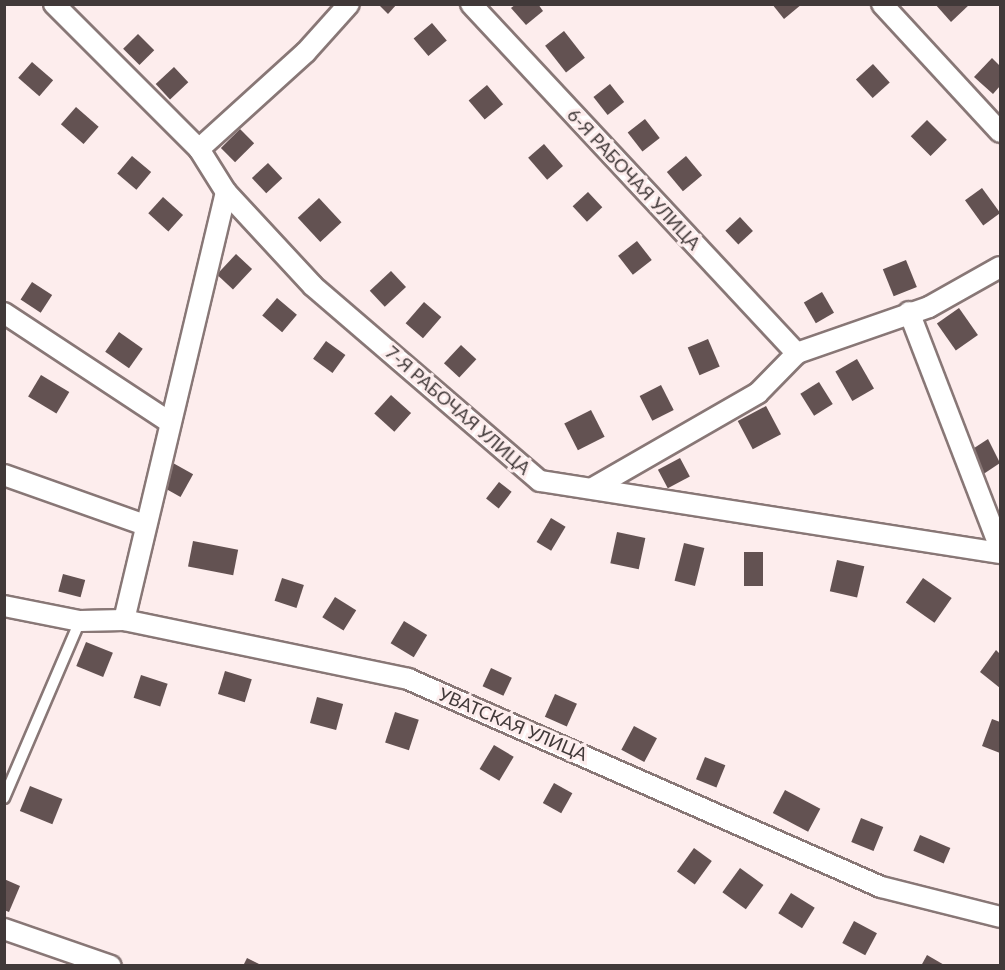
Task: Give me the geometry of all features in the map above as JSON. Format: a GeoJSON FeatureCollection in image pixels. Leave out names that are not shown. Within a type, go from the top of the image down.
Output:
{"type":"FeatureCollection","features":[{"type":"Feature","properties":{"kind":"street","name":"7-Я РАБОЧАЯ УЛИЦА"},"geometry":{"type":"LineString","coordinates":[[54,4],[199,149],[226,192],[313,286],[540,481],[1000,553]]}},
{"type":"Feature","properties":{"kind":"street"},"geometry":{"type":"LineString","coordinates":[[199,149],[306,52],[350,4]]}},
{"type":"Feature","properties":{"kind":"street","name":"6-Я РАБОЧАЯ УЛИЦА"},"geometry":{"type":"LineString","coordinates":[[471,4],[797,353]]}},
{"type":"Feature","properties":{"kind":"street"},"geometry":{"type":"LineString","coordinates":[[882,4],[1000,132]]}},
{"type":"Feature","properties":{"kind":"street"},"geometry":{"type":"LineString","coordinates":[[124,620],[168,422],[226,192]]}},
{"type":"Feature","properties":{"kind":"street"},"geometry":{"type":"LineString","coordinates":[[593,488],[758,393],[797,353],[909,312],[1000,267]]}},
{"type":"Feature","properties":{"kind":"street"},"geometry":{"type":"LineString","coordinates":[[909,312],[1000,548]]}},
{"type":"Feature","properties":{"kind":"street"},"geometry":{"type":"LineString","coordinates":[[4,313],[168,422]]}},
{"type":"Feature","properties":{"kind":"street"},"geometry":{"type":"LineString","coordinates":[[4,475],[145,525]]}},
{"type":"Feature","properties":{"kind":"street","name":"УВАТСКАЯ УЛИЦА"},"geometry":{"type":"LineString","coordinates":[[4,606],[80,621],[124,620],[408,679],[881,887],[1000,917]]}},
{"type":"Feature","properties":{"kind":"street"},"geometry":{"type":"LineString","coordinates":[[4,929],[111,966]]}},
{"type":"Feature","properties":{"kind":"lane"},"geometry":{"type":"LineString","coordinates":[[4,798],[80,621]]}},
{"type":"Feature","properties":{"kind":"building"},"geometry":{"type":"Polygon","coordinates":[[[378,4],[397,4],[388,14],[378,4]]]}},
{"type":"Feature","properties":{"kind":"building"},"geometry":{"type":"Polygon","coordinates":[[[516,4],[538,4],[543,11],[526,25],[511,8],[516,4]]]}},
{"type":"Feature","properties":{"kind":"building"},"geometry":{"type":"Polygon","coordinates":[[[772,4],[802,4],[784,19],[772,4]]]}},
{"type":"Feature","properties":{"kind":"building"},"geometry":{"type":"Polygon","coordinates":[[[935,4],[970,4],[951,22],[935,4]]]}},
{"type":"Feature","properties":{"kind":"building"},"geometry":{"type":"Polygon","coordinates":[[[432,23],[447,41],[428,56],[414,38],[432,23]]]}},
{"type":"Feature","properties":{"kind":"building"},"geometry":{"type":"Polygon","coordinates":[[[564,31],[585,58],[566,73],[545,46],[564,31]]]}},
{"type":"Feature","properties":{"kind":"building"},"geometry":{"type":"Polygon","coordinates":[[[138,34],[154,50],[139,65],[123,49],[138,34]]]}},
{"type":"Feature","properties":{"kind":"building"},"geometry":{"type":"Polygon","coordinates":[[[992,58],[1000,66],[1000,86],[993,94],[974,77],[992,58]]]}},
{"type":"Feature","properties":{"kind":"building"},"geometry":{"type":"Polygon","coordinates":[[[32,62],[53,80],[39,96],[18,78],[32,62]]]}},
{"type":"Feature","properties":{"kind":"building"},"geometry":{"type":"Polygon","coordinates":[[[873,64],[890,83],[873,98],[856,79],[873,64]]]}},
{"type":"Feature","properties":{"kind":"building"},"geometry":{"type":"Polygon","coordinates":[[[174,67],[188,82],[170,99],[156,84],[174,67]]]}},
{"type":"Feature","properties":{"kind":"building"},"geometry":{"type":"Polygon","coordinates":[[[610,84],[624,102],[608,115],[593,97],[610,84]]]}},
{"type":"Feature","properties":{"kind":"building"},"geometry":{"type":"Polygon","coordinates":[[[487,85],[503,104],[485,120],[469,100],[487,85]]]}},
{"type":"Feature","properties":{"kind":"building"},"geometry":{"type":"Polygon","coordinates":[[[76,107],[99,127],[84,144],[61,124],[76,107]]]}},
{"type":"Feature","properties":{"kind":"building"},"geometry":{"type":"Polygon","coordinates":[[[645,119],[660,138],[642,151],[628,133],[645,119]]]}},
{"type":"Feature","properties":{"kind":"building"},"geometry":{"type":"Polygon","coordinates":[[[927,120],[947,140],[931,156],[911,136],[927,120]]]}},
{"type":"Feature","properties":{"kind":"building"},"geometry":{"type":"Polygon","coordinates":[[[240,129],[254,143],[235,162],[221,148],[240,129]]]}},
{"type":"Feature","properties":{"kind":"building"},"geometry":{"type":"Polygon","coordinates":[[[544,144],[563,166],[547,180],[528,158],[544,144]]]}},
{"type":"Feature","properties":{"kind":"building"},"geometry":{"type":"Polygon","coordinates":[[[132,156],[151,172],[136,190],[117,174],[132,156]]]}},
{"type":"Feature","properties":{"kind":"building"},"geometry":{"type":"Polygon","coordinates":[[[686,156],[702,175],[683,191],[667,172],[686,156]]]}},
{"type":"Feature","properties":{"kind":"building"},"geometry":{"type":"Polygon","coordinates":[[[268,163],[282,178],[266,193],[252,178],[268,163]]]}},
{"type":"Feature","properties":{"kind":"building"},"geometry":{"type":"Polygon","coordinates":[[[982,188],[1000,213],[983,225],[965,200],[982,188]]]}},
{"type":"Feature","properties":{"kind":"building"},"geometry":{"type":"Polygon","coordinates":[[[588,192],[602,207],[587,222],[573,206],[588,192]]]}},
{"type":"Feature","properties":{"kind":"building"},"geometry":{"type":"Polygon","coordinates":[[[163,197],[183,215],[168,231],[148,213],[163,197]]]}},
{"type":"Feature","properties":{"kind":"building"},"geometry":{"type":"Polygon","coordinates":[[[319,198],[342,222],[320,242],[298,218],[319,198]]]}},
{"type":"Feature","properties":{"kind":"building"},"geometry":{"type":"Polygon","coordinates":[[[740,217],[753,231],[738,245],[725,231],[740,217]]]}},
{"type":"Feature","properties":{"kind":"building"},"geometry":{"type":"Polygon","coordinates":[[[637,241],[652,260],[633,275],[618,256],[637,241]]]}},
{"type":"Feature","properties":{"kind":"building"},"geometry":{"type":"Polygon","coordinates":[[[236,254],[252,269],[233,289],[217,274],[236,254]]]}},
{"type":"Feature","properties":{"kind":"building"},"geometry":{"type":"Polygon","coordinates":[[[906,260],[917,287],[894,296],[883,269],[906,260]]]}},
{"type":"Feature","properties":{"kind":"building"},"geometry":{"type":"Polygon","coordinates":[[[391,271],[406,287],[385,307],[370,291],[391,271]]]}},
{"type":"Feature","properties":{"kind":"building"},"geometry":{"type":"Polygon","coordinates":[[[32,282],[52,295],[41,313],[21,300],[32,282]]]}},
{"type":"Feature","properties":{"kind":"building"},"geometry":{"type":"Polygon","coordinates":[[[822,292],[834,313],[816,323],[804,302],[822,292]]]}},
{"type":"Feature","properties":{"kind":"building"},"geometry":{"type":"Polygon","coordinates":[[[277,298],[297,315],[282,332],[262,316],[277,298]]]}},
{"type":"Feature","properties":{"kind":"building"},"geometry":{"type":"Polygon","coordinates":[[[424,302],[441,317],[423,338],[406,323],[424,302]]]}},
{"type":"Feature","properties":{"kind":"building"},"geometry":{"type":"Polygon","coordinates":[[[959,308],[978,335],[956,351],[937,323],[959,308]]]}},
{"type":"Feature","properties":{"kind":"building"},"geometry":{"type":"Polygon","coordinates":[[[119,332],[143,349],[129,368],[105,352],[119,332]]]}},
{"type":"Feature","properties":{"kind":"building"},"geometry":{"type":"Polygon","coordinates":[[[708,339],[720,367],[699,375],[688,348],[708,339]]]}},
{"type":"Feature","properties":{"kind":"building"},"geometry":{"type":"Polygon","coordinates":[[[326,341],[345,355],[332,373],[313,359],[326,341]]]}},
{"type":"Feature","properties":{"kind":"building"},"geometry":{"type":"Polygon","coordinates":[[[461,345],[476,359],[459,378],[444,363],[461,345]]]}},
{"type":"Feature","properties":{"kind":"building"},"geometry":{"type":"Polygon","coordinates":[[[857,359],[874,388],[852,401],[835,372],[857,359]]]}},
{"type":"Feature","properties":{"kind":"building"},"geometry":{"type":"Polygon","coordinates":[[[41,375],[69,392],[56,413],[28,396],[41,375]]]}},
{"type":"Feature","properties":{"kind":"building"},"geometry":{"type":"Polygon","coordinates":[[[819,382],[833,404],[814,416],[800,394],[819,382]]]}},
{"type":"Feature","properties":{"kind":"building"},"geometry":{"type":"Polygon","coordinates":[[[661,385],[674,410],[652,421],[640,396],[661,385]]]}},
{"type":"Feature","properties":{"kind":"building"},"geometry":{"type":"Polygon","coordinates":[[[391,395],[411,413],[394,432],[374,414],[391,395]]]}},
{"type":"Feature","properties":{"kind":"building"},"geometry":{"type":"Polygon","coordinates":[[[766,406],[781,434],[753,449],[738,421],[766,406]]]}},
{"type":"Feature","properties":{"kind":"building"},"geometry":{"type":"Polygon","coordinates":[[[591,410],[605,437],[578,450],[564,424],[591,410]]]}},
{"type":"Feature","properties":{"kind":"building"},"geometry":{"type":"Polygon","coordinates":[[[988,439],[1000,463],[982,475],[968,452],[988,439]]]}},
{"type":"Feature","properties":{"kind":"building"},"geometry":{"type":"Polygon","coordinates":[[[680,458],[690,477],[668,488],[658,470],[680,458]]]}},
{"type":"Feature","properties":{"kind":"building"},"geometry":{"type":"Polygon","coordinates":[[[173,463],[193,474],[181,497],[160,486],[173,463]]]}},
{"type":"Feature","properties":{"kind":"building"},"geometry":{"type":"Polygon","coordinates":[[[499,482],[512,492],[499,508],[486,499],[499,482]]]}},
{"type":"Feature","properties":{"kind":"building"},"geometry":{"type":"Polygon","coordinates":[[[551,518],[566,527],[551,551],[537,542],[551,518]]]}},
{"type":"Feature","properties":{"kind":"building"},"geometry":{"type":"Polygon","coordinates":[[[617,532],[645,538],[639,569],[610,563],[617,532]]]}},
{"type":"Feature","properties":{"kind":"building"},"geometry":{"type":"Polygon","coordinates":[[[193,541],[238,550],[233,575],[188,567],[193,541]]]}},
{"type":"Feature","properties":{"kind":"building"},"geometry":{"type":"Polygon","coordinates":[[[684,543],[704,548],[695,586],[675,581],[684,543]]]}},
{"type":"Feature","properties":{"kind":"building"},"geometry":{"type":"Polygon","coordinates":[[[744,552],[763,552],[763,586],[744,586],[744,552]]]}},
{"type":"Feature","properties":{"kind":"building"},"geometry":{"type":"Polygon","coordinates":[[[837,560],[864,566],[857,597],[830,591],[837,560]]]}},
{"type":"Feature","properties":{"kind":"building"},"geometry":{"type":"Polygon","coordinates":[[[63,574],[85,580],[81,597],[58,591],[63,574]]]}},
{"type":"Feature","properties":{"kind":"building"},"geometry":{"type":"Polygon","coordinates":[[[282,578],[304,585],[296,608],[275,601],[282,578]]]}},
{"type":"Feature","properties":{"kind":"building"},"geometry":{"type":"Polygon","coordinates":[[[923,578],[952,598],[934,623],[906,603],[923,578]]]}},
{"type":"Feature","properties":{"kind":"building"},"geometry":{"type":"Polygon","coordinates":[[[335,597],[356,610],[343,631],[322,617],[335,597]]]}},
{"type":"Feature","properties":{"kind":"building"},"geometry":{"type":"Polygon","coordinates":[[[404,621],[427,635],[414,657],[391,643],[404,621]]]}},
{"type":"Feature","properties":{"kind":"building"},"geometry":{"type":"Polygon","coordinates":[[[86,642],[113,653],[103,677],[76,666],[86,642]]]}},
{"type":"Feature","properties":{"kind":"building"},"geometry":{"type":"Polygon","coordinates":[[[996,650],[1000,654],[1000,688],[980,672],[996,650]]]}},
{"type":"Feature","properties":{"kind":"building"},"geometry":{"type":"Polygon","coordinates":[[[491,668],[512,678],[503,696],[483,686],[491,668]]]}},
{"type":"Feature","properties":{"kind":"building"},"geometry":{"type":"Polygon","coordinates":[[[225,671],[252,679],[245,702],[218,694],[225,671]]]}},
{"type":"Feature","properties":{"kind":"building"},"geometry":{"type":"Polygon","coordinates":[[[141,675],[168,684],[160,706],[134,698],[141,675]]]}},
{"type":"Feature","properties":{"kind":"building"},"geometry":{"type":"Polygon","coordinates":[[[555,694],[577,704],[567,727],[545,717],[555,694]]]}},
{"type":"Feature","properties":{"kind":"building"},"geometry":{"type":"Polygon","coordinates":[[[317,697],[343,704],[336,730],[310,723],[317,697]]]}},
{"type":"Feature","properties":{"kind":"building"},"geometry":{"type":"Polygon","coordinates":[[[395,712],[419,720],[409,750],[385,742],[395,712]]]}},
{"type":"Feature","properties":{"kind":"building"},"geometry":{"type":"Polygon","coordinates":[[[992,719],[1000,722],[1000,753],[982,746],[992,719]]]}},
{"type":"Feature","properties":{"kind":"building"},"geometry":{"type":"Polygon","coordinates":[[[634,726],[657,738],[644,762],[621,750],[634,726]]]}},
{"type":"Feature","properties":{"kind":"building"},"geometry":{"type":"Polygon","coordinates":[[[494,745],[514,757],[499,781],[480,769],[494,745]]]}},
{"type":"Feature","properties":{"kind":"building"},"geometry":{"type":"Polygon","coordinates":[[[705,757],[725,765],[716,787],[696,779],[705,757]]]}},
{"type":"Feature","properties":{"kind":"building"},"geometry":{"type":"Polygon","coordinates":[[[554,783],[572,793],[561,813],[543,803],[554,783]]]}},
{"type":"Feature","properties":{"kind":"building"},"geometry":{"type":"Polygon","coordinates":[[[30,786],[62,799],[52,824],[20,811],[30,786]]]}},
{"type":"Feature","properties":{"kind":"building"},"geometry":{"type":"Polygon","coordinates":[[[785,790],[820,809],[808,832],[773,813],[785,790]]]}},
{"type":"Feature","properties":{"kind":"building"},"geometry":{"type":"Polygon","coordinates":[[[861,818],[883,827],[874,851],[851,842],[861,818]]]}},
{"type":"Feature","properties":{"kind":"building"},"geometry":{"type":"Polygon","coordinates":[[[920,835],[950,848],[944,864],[913,851],[920,835]]]}},
{"type":"Feature","properties":{"kind":"building"},"geometry":{"type":"Polygon","coordinates":[[[694,848],[712,861],[695,884],[677,871],[694,848]]]}},
{"type":"Feature","properties":{"kind":"building"},"geometry":{"type":"Polygon","coordinates":[[[740,868],[763,885],[746,909],[722,892],[740,868]]]}},
{"type":"Feature","properties":{"kind":"building"},"geometry":{"type":"Polygon","coordinates":[[[4,879],[20,886],[9,912],[4,910],[4,879]]]}},
{"type":"Feature","properties":{"kind":"building"},"geometry":{"type":"Polygon","coordinates":[[[791,893],[815,908],[802,928],[778,913],[791,893]]]}},
{"type":"Feature","properties":{"kind":"building"},"geometry":{"type":"Polygon","coordinates":[[[854,921],[877,933],[865,955],[842,943],[854,921]]]}},
{"type":"Feature","properties":{"kind":"building"},"geometry":{"type":"Polygon","coordinates":[[[927,955],[946,966],[921,966],[927,955]]]}},
{"type":"Feature","properties":{"kind":"building"},"geometry":{"type":"Polygon","coordinates":[[[247,958],[263,966],[243,966],[247,958]]]}}]}
